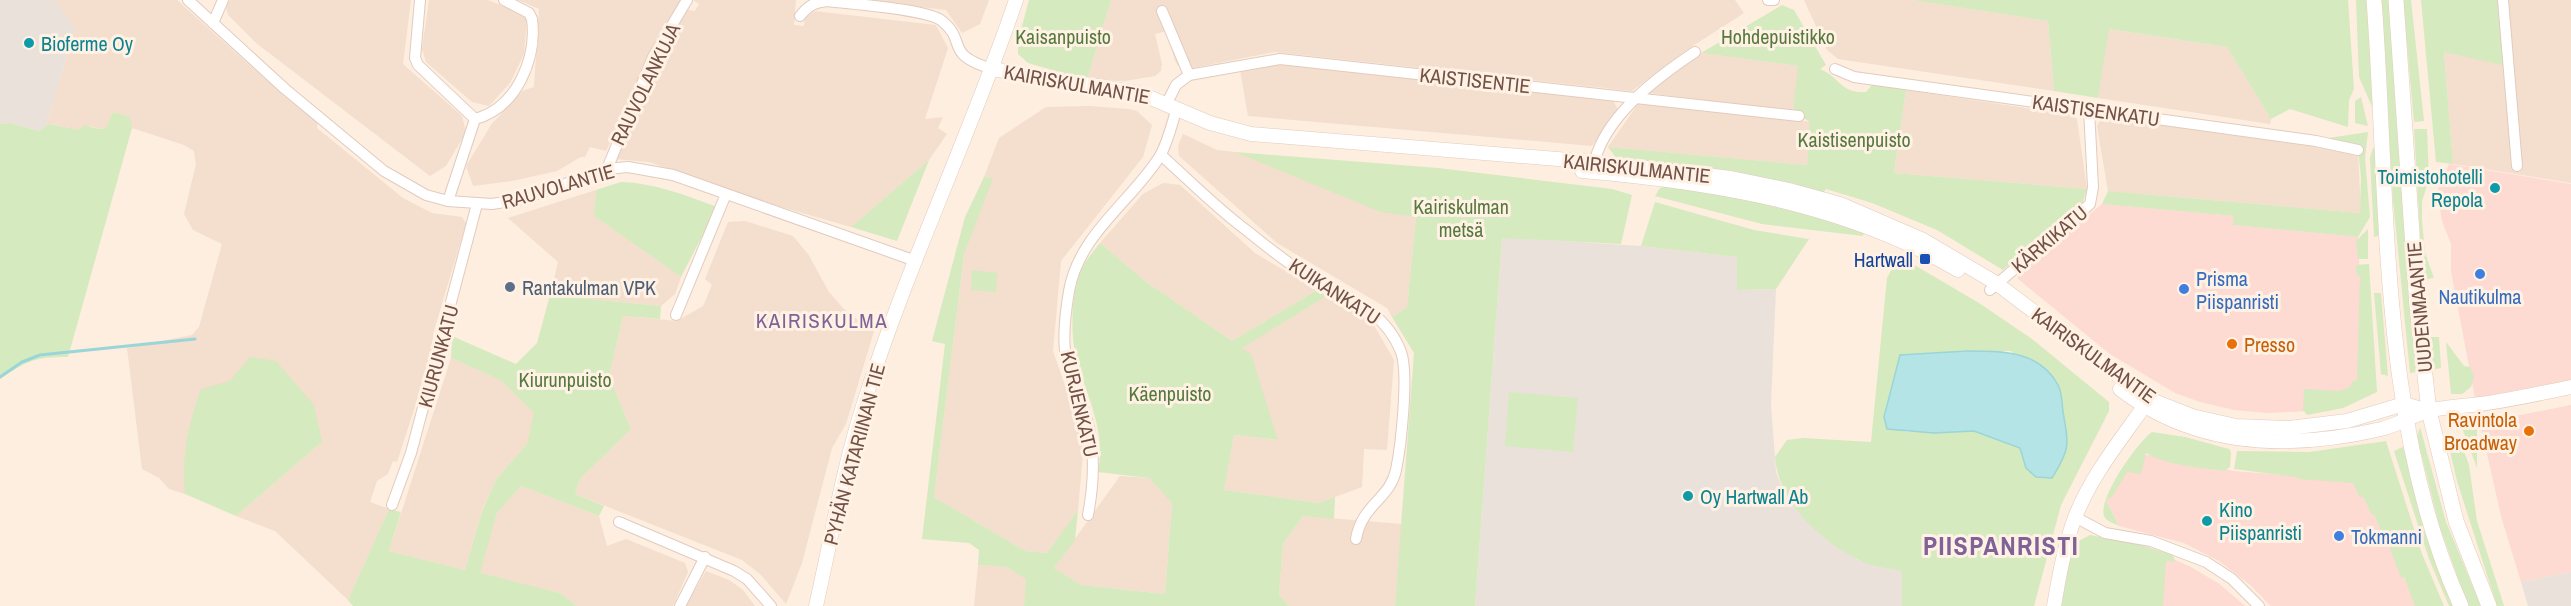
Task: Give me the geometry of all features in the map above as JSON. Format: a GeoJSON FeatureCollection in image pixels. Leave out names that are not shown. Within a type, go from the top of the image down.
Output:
{"type":"FeatureCollection","features":[{"type":"Feature","properties":{"kind":"main road","name":"UUDENMAANTIE"},"geometry":{"type":"LineString","coordinates":[[2374,0],[2398,371],[2428,513],[2461,606]]}},
{"type":"Feature","properties":{"kind":"main road","name":"UUDENMAANTIE"},"geometry":{"type":"LineString","coordinates":[[2396,0],[2417,306],[2429,411],[2457,520],[2489,606]]}},
{"type":"Feature","properties":{"kind":"street","name":"RAUVOLANTIE"},"geometry":{"type":"LineString","coordinates":[[188,0],[284,88],[384,171],[426,195],[448,201],[477,204],[523,199],[607,169],[649,169],[673,175],[913,260]]}},
{"type":"Feature","properties":{"kind":"street"},"geometry":{"type":"LineString","coordinates":[[213,23],[223,0]]}},
{"type":"Feature","properties":{"kind":"street"},"geometry":{"type":"LineString","coordinates":[[420,0],[415,58],[418,65],[476,119]]}},
{"type":"Feature","properties":{"kind":"street"},"geometry":{"type":"LineString","coordinates":[[476,119],[485,117],[500,106],[524,76],[530,59],[532,19],[529,13],[504,0]]}},
{"type":"Feature","properties":{"kind":"street","name":"RAUVOLANKUJA"},"geometry":{"type":"LineString","coordinates":[[607,169],[653,57],[687,0]]}},
{"type":"Feature","properties":{"kind":"street","name":"PYHÄN KATARIINAN TIE"},"geometry":{"type":"LineString","coordinates":[[816,606],[863,405],[913,260],[992,69],[1016,0]]}},
{"type":"Feature","properties":{"kind":"street"},"geometry":{"type":"LineString","coordinates":[[2503,0],[2517,166]]}},
{"type":"Feature","properties":{"kind":"street"},"geometry":{"type":"LineString","coordinates":[[800,16],[808,6],[817,2],[933,15],[948,29],[962,55],[968,61],[992,69]]}},
{"type":"Feature","properties":{"kind":"street"},"geometry":{"type":"LineString","coordinates":[[1162,11],[1189,75],[1176,85],[1172,106]]}},
{"type":"Feature","properties":{"kind":"street"},"geometry":{"type":"LineString","coordinates":[[1593,167],[1606,137],[1636,97],[1695,52]]}},
{"type":"Feature","properties":{"kind":"street","name":"KAISTISENTIE"},"geometry":{"type":"LineString","coordinates":[[1189,75],[1280,59],[1799,116]]}},
{"type":"Feature","properties":{"kind":"street","name":"KAIRISKULMANTIE"},"geometry":{"type":"LineString","coordinates":[[992,69],[1139,93],[1210,123],[1251,134],[1369,145],[1445,158],[1593,167],[1729,188],[1838,216],[1993,287],[2147,403],[2204,432],[2260,441],[2314,441],[2381,429],[2429,411]]}},
{"type":"Feature","properties":{"kind":"street","name":"KAISTISENKATU"},"geometry":{"type":"LineString","coordinates":[[1835,69],[1854,77],[2316,141],[2358,150]]}},
{"type":"Feature","properties":{"kind":"street","name":"KURJENKATU"},"geometry":{"type":"LineString","coordinates":[[1088,515],[1094,481],[1093,454],[1087,420],[1067,364],[1065,349],[1069,293],[1078,264],[1095,235],[1161,155],[1172,106]]}},
{"type":"Feature","properties":{"kind":"street","name":"KÄRKIKATU"},"geometry":{"type":"LineString","coordinates":[[1993,287],[2090,204],[2093,187],[2089,109]]}},
{"type":"Feature","properties":{"kind":"street"},"geometry":{"type":"LineString","coordinates":[[448,201],[476,119]]}},
{"type":"Feature","properties":{"kind":"street","name":"KUIKANKATU"},"geometry":{"type":"LineString","coordinates":[[1161,155],[1247,232],[1300,270],[1364,305],[1386,324],[1393,336],[1402,354],[1404,383],[1396,472],[1384,493],[1364,515],[1356,539]]}},
{"type":"Feature","properties":{"kind":"street"},"geometry":{"type":"LineString","coordinates":[[676,315],[726,194]]}},
{"type":"Feature","properties":{"kind":"street","name":"KIURUNKATU"},"geometry":{"type":"LineString","coordinates":[[392,505],[415,441],[477,204]]}},
{"type":"Feature","properties":{"kind":"street"},"geometry":{"type":"LineString","coordinates":[[2404,404],[2429,411],[2571,387]]}},
{"type":"Feature","properties":{"kind":"street"},"geometry":{"type":"LineString","coordinates":[[2054,606],[2062,557],[2075,517],[2102,466],[2147,403]]}},
{"type":"Feature","properties":{"kind":"street","name":"KAIRISKULMANTIE"},"geometry":{"type":"LineString","coordinates":[[2147,403],[2210,421],[2260,428],[2312,427],[2347,421],[2404,404]]}},
{"type":"Feature","properties":{"kind":"street"},"geometry":{"type":"LineString","coordinates":[[2075,517],[2105,533],[2151,541],[2206,562],[2232,579],[2259,606]]}},
{"type":"Feature","properties":{"kind":"street"},"geometry":{"type":"LineString","coordinates":[[619,522],[705,556],[747,579],[771,606]]}},
{"type":"Feature","properties":{"kind":"street"},"geometry":{"type":"LineString","coordinates":[[680,606],[705,556]]}},
{"type":"Feature","properties":{"kind":"shaded area"},"geometry":{"type":"Polygon","coordinates":[[[0,0],[57,0],[57,4],[75,28],[46,127],[39,131],[10,123],[0,124],[0,0]]]}},
{"type":"Feature","properties":{"kind":"shaded area"},"geometry":{"type":"Polygon","coordinates":[[[57,0],[177,0],[284,96],[318,120],[317,128],[403,198],[432,213],[462,217],[466,223],[433,334],[432,354],[397,462],[393,461],[388,474],[377,481],[370,502],[389,509],[348,600],[275,531],[236,516],[322,442],[276,362],[185,494],[169,489],[159,478],[142,469],[127,348],[192,335],[199,327],[222,244],[193,230],[184,214],[196,164],[194,151],[184,145],[132,128],[129,117],[113,112],[106,128],[99,129],[91,126],[80,130],[50,124],[46,127],[75,28],[56,4],[57,0]]]}},
{"type":"Feature","properties":{"kind":"shaded area"},"geometry":{"type":"Polygon","coordinates":[[[230,0],[411,0],[403,64],[462,116],[466,132],[446,166],[430,176],[256,43],[228,15],[226,7],[230,0]]]}},
{"type":"Feature","properties":{"kind":"shaded area"},"geometry":{"type":"Polygon","coordinates":[[[429,0],[488,0],[527,16],[524,54],[510,83],[489,106],[472,102],[426,62],[422,49],[429,0]]]}},
{"type":"Feature","properties":{"kind":"shaded area"},"geometry":{"type":"Polygon","coordinates":[[[518,0],[681,0],[657,37],[636,90],[606,151],[590,147],[585,157],[557,171],[512,181],[473,186],[466,166],[491,125],[522,91],[534,87],[539,9],[518,0]]]}},
{"type":"Feature","properties":{"kind":"shaded area"},"geometry":{"type":"Polygon","coordinates":[[[693,0],[796,0],[794,25],[804,26],[805,17],[814,11],[936,25],[948,48],[925,119],[943,117],[938,128],[947,134],[929,160],[851,227],[764,202],[649,162],[614,159],[618,145],[684,9],[695,11],[699,4],[693,0]]]}},
{"type":"Feature","properties":{"kind":"shaded area"},"geometry":{"type":"Polygon","coordinates":[[[858,0],[989,0],[980,24],[962,33],[946,10],[858,0]]]}},
{"type":"Feature","properties":{"kind":"shaded area"},"geometry":{"type":"Polygon","coordinates":[[[1111,0],[1735,0],[1744,13],[1685,51],[1632,91],[1275,52],[1187,69],[1179,67],[1175,61],[1167,31],[1155,34],[1162,64],[1161,71],[1155,76],[1125,81],[1087,80],[1111,0]]]}},
{"type":"Feature","properties":{"kind":"shaded area"},"geometry":{"type":"Polygon","coordinates":[[[1804,0],[1912,0],[2048,21],[2054,91],[1838,59],[1827,50],[1804,0]]]}},
{"type":"Feature","properties":{"kind":"shaded area"},"geometry":{"type":"Polygon","coordinates":[[[2503,0],[2571,0],[2571,183],[2453,164],[2444,51],[2502,64],[2503,0]]]}},
{"type":"Feature","properties":{"kind":"shaded area"},"geometry":{"type":"Polygon","coordinates":[[[2108,29],[2227,47],[2271,119],[2270,124],[2098,98],[2108,29]]]}},
{"type":"Feature","properties":{"kind":"shaded area"},"geometry":{"type":"Polygon","coordinates":[[[1701,53],[1799,66],[1793,111],[1648,93],[1701,53]]]}},
{"type":"Feature","properties":{"kind":"shaded area"},"geometry":{"type":"Polygon","coordinates":[[[1276,63],[1613,100],[1618,110],[1592,146],[1248,116],[1240,70],[1276,63]]]}},
{"type":"Feature","properties":{"kind":"shaded area"},"geometry":{"type":"Polygon","coordinates":[[[1906,90],[2072,115],[2077,119],[2087,189],[1894,173],[1906,90]]]}},
{"type":"Feature","properties":{"kind":"shaded area"},"geometry":{"type":"Polygon","coordinates":[[[1640,101],[1811,122],[1807,165],[1608,147],[1640,101]]]}},
{"type":"Feature","properties":{"kind":"shaded area"},"geometry":{"type":"Polygon","coordinates":[[[1090,106],[1137,111],[1152,125],[1143,157],[1061,261],[1053,351],[1084,441],[1078,510],[1047,553],[1025,551],[934,497],[964,255],[992,178],[984,177],[999,138],[1046,107],[1090,106]]]}},
{"type":"Feature","properties":{"kind":"shaded area"},"geometry":{"type":"Polygon","coordinates":[[[2108,117],[2358,153],[2361,213],[2108,191],[2097,126],[2101,119],[2108,117]]]}},
{"type":"Feature","properties":{"kind":"shaded area"},"geometry":{"type":"Polygon","coordinates":[[[1183,134],[1217,150],[1235,152],[1416,217],[1407,307],[1392,317],[1387,308],[1277,243],[1179,156],[1178,146],[1183,134]]]}},
{"type":"Feature","properties":{"kind":"shaded area"},"geometry":{"type":"Polygon","coordinates":[[[2449,164],[2571,184],[2571,380],[2475,398],[2451,271],[2451,244],[2442,221],[2437,191],[2449,164]]]}},
{"type":"Feature","properties":{"kind":"shaded area"},"geometry":{"type":"Polygon","coordinates":[[[1163,183],[1180,185],[1255,253],[1317,290],[1232,341],[1145,281],[1100,243],[1143,194],[1163,183]]]}},
{"type":"Feature","properties":{"kind":"shaded area"},"geometry":{"type":"Polygon","coordinates":[[[596,190],[594,216],[681,277],[675,294],[661,306],[550,295],[558,262],[508,218],[596,190]]]}},
{"type":"Feature","properties":{"kind":"shaded area"},"geometry":{"type":"Polygon","coordinates":[[[2102,204],[2234,216],[2234,225],[2358,237],[2365,395],[2309,411],[2268,413],[2234,410],[2175,393],[2110,354],[2018,279],[2018,275],[2102,204]]]}},
{"type":"Feature","properties":{"kind":"shaded area"},"geometry":{"type":"Polygon","coordinates":[[[745,221],[793,236],[808,254],[829,292],[843,308],[858,320],[875,328],[846,424],[832,448],[802,563],[786,604],[760,574],[742,560],[575,494],[580,479],[631,429],[609,376],[623,316],[677,321],[703,306],[712,285],[705,279],[728,222],[745,221]]]}},
{"type":"Feature","properties":{"kind":"shaded area"},"geometry":{"type":"Polygon","coordinates":[[[1502,237],[1641,246],[1737,257],[1737,290],[1776,289],[1771,404],[1776,472],[1784,493],[1801,514],[1827,539],[1858,560],[1902,571],[1902,606],[1475,606],[1502,237]]]}},
{"type":"Feature","properties":{"kind":"shaded area"},"geometry":{"type":"Polygon","coordinates":[[[1327,296],[1372,322],[1394,360],[1387,450],[1364,449],[1362,487],[1319,503],[1224,490],[1234,435],[1277,440],[1241,348],[1327,296]]]}},
{"type":"Feature","properties":{"kind":"shaded area"},"geometry":{"type":"Polygon","coordinates":[[[451,358],[502,381],[535,413],[527,444],[497,478],[482,510],[465,570],[389,551],[451,358]]]}},
{"type":"Feature","properties":{"kind":"shaded area"},"geometry":{"type":"Polygon","coordinates":[[[2571,405],[2571,572],[2521,582],[2501,516],[2480,423],[2571,405]]]}},
{"type":"Feature","properties":{"kind":"shaded area"},"geometry":{"type":"Polygon","coordinates":[[[2164,452],[2233,471],[2359,481],[2417,606],[2271,606],[2249,584],[2219,561],[2184,543],[2119,526],[2106,500],[2131,458],[2164,452]]]}},
{"type":"Feature","properties":{"kind":"shaded area"},"geometry":{"type":"Polygon","coordinates":[[[1120,476],[1149,478],[1172,502],[1165,594],[1081,585],[1054,568],[1120,476]]]}},
{"type":"Feature","properties":{"kind":"shaded area"},"geometry":{"type":"Polygon","coordinates":[[[521,486],[599,516],[607,546],[626,539],[685,563],[688,572],[673,606],[577,606],[560,593],[479,574],[497,513],[521,486]]]}},
{"type":"Feature","properties":{"kind":"shaded area"},"geometry":{"type":"Polygon","coordinates":[[[1303,516],[1402,524],[1395,606],[1289,606],[1279,595],[1283,544],[1303,516]]]}},
{"type":"Feature","properties":{"kind":"shaded area"},"geometry":{"type":"Polygon","coordinates":[[[2166,556],[2218,583],[2245,606],[2071,606],[2166,556]]]}},
{"type":"Feature","properties":{"kind":"shaded area"},"geometry":{"type":"Polygon","coordinates":[[[978,565],[1007,567],[1027,579],[1024,606],[974,606],[978,565]]]}},
{"type":"Feature","properties":{"kind":"shaded area"},"geometry":{"type":"Polygon","coordinates":[[[706,571],[729,580],[743,590],[755,606],[686,606],[706,571]]]}},
{"type":"Feature","properties":{"kind":"shaded area"},"geometry":{"type":"Polygon","coordinates":[[[2571,572],[2571,606],[2528,606],[2521,582],[2571,572]]]}},
{"type":"Feature","properties":{"kind":"green space","name":"Kaisanpuisto"},"geometry":{"type":"Polygon","coordinates":[[[1029,0],[1111,0],[1087,80],[1028,63],[1018,54],[1018,41],[1029,0]]]}},
{"type":"Feature","properties":{"kind":"green space"},"geometry":{"type":"Polygon","coordinates":[[[1912,0],[2348,0],[2354,89],[2349,100],[2348,127],[2290,109],[2271,119],[2227,47],[2109,29],[2098,98],[2054,91],[2048,21],[1912,0]]]}},
{"type":"Feature","properties":{"kind":"green space"},"geometry":{"type":"Polygon","coordinates":[[[2356,0],[2367,0],[2374,111],[2359,77],[2356,0]]]}},
{"type":"Feature","properties":{"kind":"green space"},"geometry":{"type":"Polygon","coordinates":[[[2381,0],[2390,0],[2417,372],[2410,373],[2393,200],[2381,0]]]}},
{"type":"Feature","properties":{"kind":"green space"},"geometry":{"type":"Polygon","coordinates":[[[2403,0],[2411,0],[2424,121],[2414,122],[2403,0]]]}},
{"type":"Feature","properties":{"kind":"green space"},"geometry":{"type":"Polygon","coordinates":[[[2421,0],[2503,0],[2508,59],[2502,65],[2444,52],[2453,164],[2436,162],[2421,0]]]}},
{"type":"Feature","properties":{"kind":"green space","name":"Kaistisenpuisto"},"geometry":{"type":"Polygon","coordinates":[[[1782,5],[1794,10],[1826,65],[1820,69],[1845,88],[1866,92],[1872,85],[1906,90],[1894,173],[2087,189],[2082,204],[2003,270],[1937,230],[1872,203],[1826,189],[1823,193],[1717,169],[1617,159],[1608,147],[1807,165],[1810,122],[1793,111],[1798,66],[1701,53],[1782,5]]]}},
{"type":"Feature","properties":{"kind":"green space"},"geometry":{"type":"Polygon","coordinates":[[[2361,97],[2368,126],[2355,123],[2355,101],[2361,97]]]}},
{"type":"Feature","properties":{"kind":"green space"},"geometry":{"type":"Polygon","coordinates":[[[113,112],[130,117],[132,128],[68,357],[32,361],[0,379],[0,124],[10,123],[39,131],[49,124],[80,130],[84,125],[99,129],[106,128],[113,112]]]}},
{"type":"Feature","properties":{"kind":"green space"},"geometry":{"type":"Polygon","coordinates":[[[2414,129],[2427,129],[2429,180],[2422,201],[2422,220],[2425,253],[2434,278],[2427,279],[2422,269],[2414,129]]]}},
{"type":"Feature","properties":{"kind":"green space"},"geometry":{"type":"Polygon","coordinates":[[[2368,132],[2365,158],[2370,217],[2358,237],[2233,225],[2234,216],[2102,204],[2108,191],[2360,213],[2361,177],[2358,148],[2322,139],[2368,132]]]}},
{"type":"Feature","properties":{"kind":"green space"},"geometry":{"type":"Polygon","coordinates":[[[2375,148],[2379,195],[2378,236],[2374,237],[2370,158],[2375,148]]]}},
{"type":"Feature","properties":{"kind":"green space","name":"Kairiskulman metsä"},"geometry":{"type":"Polygon","coordinates":[[[1235,152],[1438,168],[1612,189],[1632,195],[1621,244],[1502,238],[1475,606],[1395,606],[1414,353],[1392,317],[1407,307],[1416,217],[1381,212],[1235,152]]]}},
{"type":"Feature","properties":{"kind":"green space"},"geometry":{"type":"Polygon","coordinates":[[[929,160],[897,241],[851,227],[929,160]]]}},
{"type":"Feature","properties":{"kind":"green space","name":"Käenpuisto"},"geometry":{"type":"Polygon","coordinates":[[[984,177],[993,178],[964,255],[934,497],[1025,551],[1047,553],[1078,510],[1075,540],[1054,568],[1081,585],[1165,594],[1172,503],[1149,478],[1098,472],[1100,442],[1098,429],[1077,361],[1073,340],[1073,305],[1082,269],[1100,243],[1145,281],[1232,341],[1317,290],[1327,296],[1242,348],[1251,354],[1278,440],[1234,435],[1224,490],[1319,503],[1335,497],[1334,519],[1303,516],[1283,544],[1279,595],[1289,606],[1024,606],[1026,579],[1007,567],[978,565],[979,550],[969,543],[922,539],[945,344],[932,341],[965,217],[984,177]]]}},
{"type":"Feature","properties":{"kind":"green space"},"geometry":{"type":"Polygon","coordinates":[[[621,182],[658,187],[717,207],[681,277],[594,216],[596,190],[621,182]]]}},
{"type":"Feature","properties":{"kind":"green space"},"geometry":{"type":"Polygon","coordinates":[[[1667,186],[1743,196],[1864,230],[1863,236],[1762,224],[1655,196],[1660,188],[1667,186]]]}},
{"type":"Feature","properties":{"kind":"green space"},"geometry":{"type":"Polygon","coordinates":[[[1655,202],[1754,230],[1809,239],[1776,289],[1737,290],[1737,257],[1641,246],[1655,202]]]}},
{"type":"Feature","properties":{"kind":"green space"},"geometry":{"type":"Polygon","coordinates":[[[2368,229],[2368,259],[2358,259],[2356,241],[2368,229]]]}},
{"type":"Feature","properties":{"kind":"green space"},"geometry":{"type":"Polygon","coordinates":[[[1899,256],[1979,303],[2032,339],[2109,402],[2109,411],[2061,505],[2034,606],[1902,606],[1902,571],[1862,561],[1842,551],[1802,517],[1784,489],[1775,457],[1787,440],[1803,438],[1871,442],[1887,278],[1899,256]],[[2011,351],[1900,355],[1884,417],[1906,432],[1974,431],[2020,448],[2026,468],[2067,435],[2063,412],[2011,351]]]}},
{"type":"Feature","properties":{"kind":"green space"},"geometry":{"type":"Polygon","coordinates":[[[2369,264],[2377,392],[2343,408],[2307,415],[2303,410],[2304,389],[2339,391],[2349,388],[2352,382],[2357,380],[2360,277],[2356,273],[2356,265],[2369,264]]]}},
{"type":"Feature","properties":{"kind":"green space"},"geometry":{"type":"Polygon","coordinates":[[[972,270],[997,273],[996,292],[971,290],[972,270]]]}},
{"type":"Feature","properties":{"kind":"green space"},"geometry":{"type":"Polygon","coordinates":[[[2374,293],[2381,293],[2388,376],[2381,374],[2374,293]]]}},
{"type":"Feature","properties":{"kind":"green space","name":"Kiurunpuisto"},"geometry":{"type":"Polygon","coordinates":[[[550,295],[661,306],[660,319],[623,316],[609,376],[631,429],[580,479],[575,494],[604,506],[599,516],[521,486],[497,513],[480,573],[560,593],[577,606],[353,606],[348,600],[389,509],[401,512],[389,551],[465,570],[482,511],[497,478],[527,444],[534,413],[502,381],[451,358],[452,336],[516,364],[537,343],[550,295]]]}},
{"type":"Feature","properties":{"kind":"green space"},"geometry":{"type":"Polygon","coordinates":[[[2431,337],[2439,337],[2441,368],[2431,370],[2431,337]]]}},
{"type":"Feature","properties":{"kind":"green space"},"geometry":{"type":"Polygon","coordinates":[[[2446,342],[2464,366],[2470,367],[2474,377],[2471,387],[2462,394],[2451,394],[2446,342]]]}},
{"type":"Feature","properties":{"kind":"green space"},"geometry":{"type":"Polygon","coordinates":[[[250,357],[276,361],[314,405],[322,442],[236,516],[185,494],[185,453],[192,416],[201,389],[230,381],[250,357]]]}},
{"type":"Feature","properties":{"kind":"green space"},"geometry":{"type":"Polygon","coordinates":[[[1509,392],[1578,398],[1573,452],[1505,446],[1509,392]]]}},
{"type":"Feature","properties":{"kind":"green space"},"geometry":{"type":"Polygon","coordinates":[[[2477,421],[2477,468],[2462,428],[2465,424],[2477,421]]]}},
{"type":"Feature","properties":{"kind":"green space"},"geometry":{"type":"Polygon","coordinates":[[[2420,427],[2446,522],[2481,606],[2468,606],[2439,525],[2417,437],[2420,427]]]}},
{"type":"Feature","properties":{"kind":"green space"},"geometry":{"type":"Polygon","coordinates":[[[2152,432],[2185,437],[2229,449],[2231,452],[2230,467],[2224,471],[2184,465],[2164,461],[2146,453],[2141,474],[2127,472],[2112,497],[2106,500],[2120,471],[2137,447],[2152,432]]]}},
{"type":"Feature","properties":{"kind":"green space"},"geometry":{"type":"Polygon","coordinates":[[[2454,436],[2460,440],[2469,465],[2477,521],[2504,606],[2497,606],[2457,481],[2447,438],[2454,436]]]}},
{"type":"Feature","properties":{"kind":"green space"},"geometry":{"type":"Polygon","coordinates":[[[2386,441],[2422,554],[2444,606],[2415,606],[2374,514],[2372,515],[2363,496],[2360,498],[2353,483],[2299,479],[2234,469],[2237,451],[2309,452],[2386,441]]]}},
{"type":"Feature","properties":{"kind":"green space"},"geometry":{"type":"Polygon","coordinates":[[[2403,447],[2430,542],[2455,606],[2449,606],[2429,559],[2394,451],[2403,447]]]}},
{"type":"Feature","properties":{"kind":"green space"},"geometry":{"type":"Polygon","coordinates":[[[2106,500],[2119,526],[2105,518],[2104,508],[2106,500]]]}},
{"type":"Feature","properties":{"kind":"green space"},"geometry":{"type":"Polygon","coordinates":[[[2090,535],[2141,545],[2173,555],[2175,562],[2166,561],[2163,606],[2058,606],[2073,544],[2090,535]]]}},
{"type":"Feature","properties":{"kind":"water"},"geometry":{"type":"Polygon","coordinates":[[[1993,351],[2018,355],[2041,365],[2050,373],[2058,385],[2062,398],[2067,440],[2065,453],[2052,478],[2036,477],[2026,468],[2020,448],[1974,431],[1934,433],[1887,429],[1884,417],[1900,355],[1993,351]]]}},
{"type":"Feature","properties":{"kind":"waterway"},"geometry":{"type":"LineString","coordinates":[[0,377],[22,362],[40,355],[195,339]]}},
{"type":"Feature","properties":{"kind":"place","name":"Bioferme Oy"},"geometry":{"type":"Point","coordinates":[29,43]}},
{"type":"Feature","properties":{"kind":"place","name":"Toimistohotelli Repola"},"geometry":{"type":"Point","coordinates":[2495,188]}},
{"type":"Feature","properties":{"kind":"place","name":"Hartwall"},"geometry":{"type":"Point","coordinates":[1925,259]}},
{"type":"Feature","properties":{"kind":"place","name":"Nautikulma"},"geometry":{"type":"Point","coordinates":[2480,274]}},
{"type":"Feature","properties":{"kind":"place","name":"Rantakulman VPK"},"geometry":{"type":"Point","coordinates":[510,287]}},
{"type":"Feature","properties":{"kind":"place","name":"Prisma Piispanristi"},"geometry":{"type":"Point","coordinates":[2184,289]}},
{"type":"Feature","properties":{"kind":"place","name":"Presso"},"geometry":{"type":"Point","coordinates":[2232,344]}},
{"type":"Feature","properties":{"kind":"place","name":"Ravintola Broadway"},"geometry":{"type":"Point","coordinates":[2529,431]}},
{"type":"Feature","properties":{"kind":"place","name":"Oy Hartwall Ab"},"geometry":{"type":"Point","coordinates":[1688,496]}},
{"type":"Feature","properties":{"kind":"place","name":"Kino Piispanristi"},"geometry":{"type":"Point","coordinates":[2207,521]}},
{"type":"Feature","properties":{"kind":"place","name":"Tokmanni"},"geometry":{"type":"Point","coordinates":[2339,536]}},
{"type":"Feature","properties":{"kind":"district","name":"KAIRISKULMA"},"geometry":{"type":"Point","coordinates":[822,320]}},
{"type":"Feature","properties":{"kind":"district","name":"PIISPANRISTI"},"geometry":{"type":"Point","coordinates":[2001,545]}},
{"type":"Feature","properties":{"kind":"park label","name":"Hohdepuistikko"},"geometry":{"type":"Point","coordinates":[1778,36]}}]}
